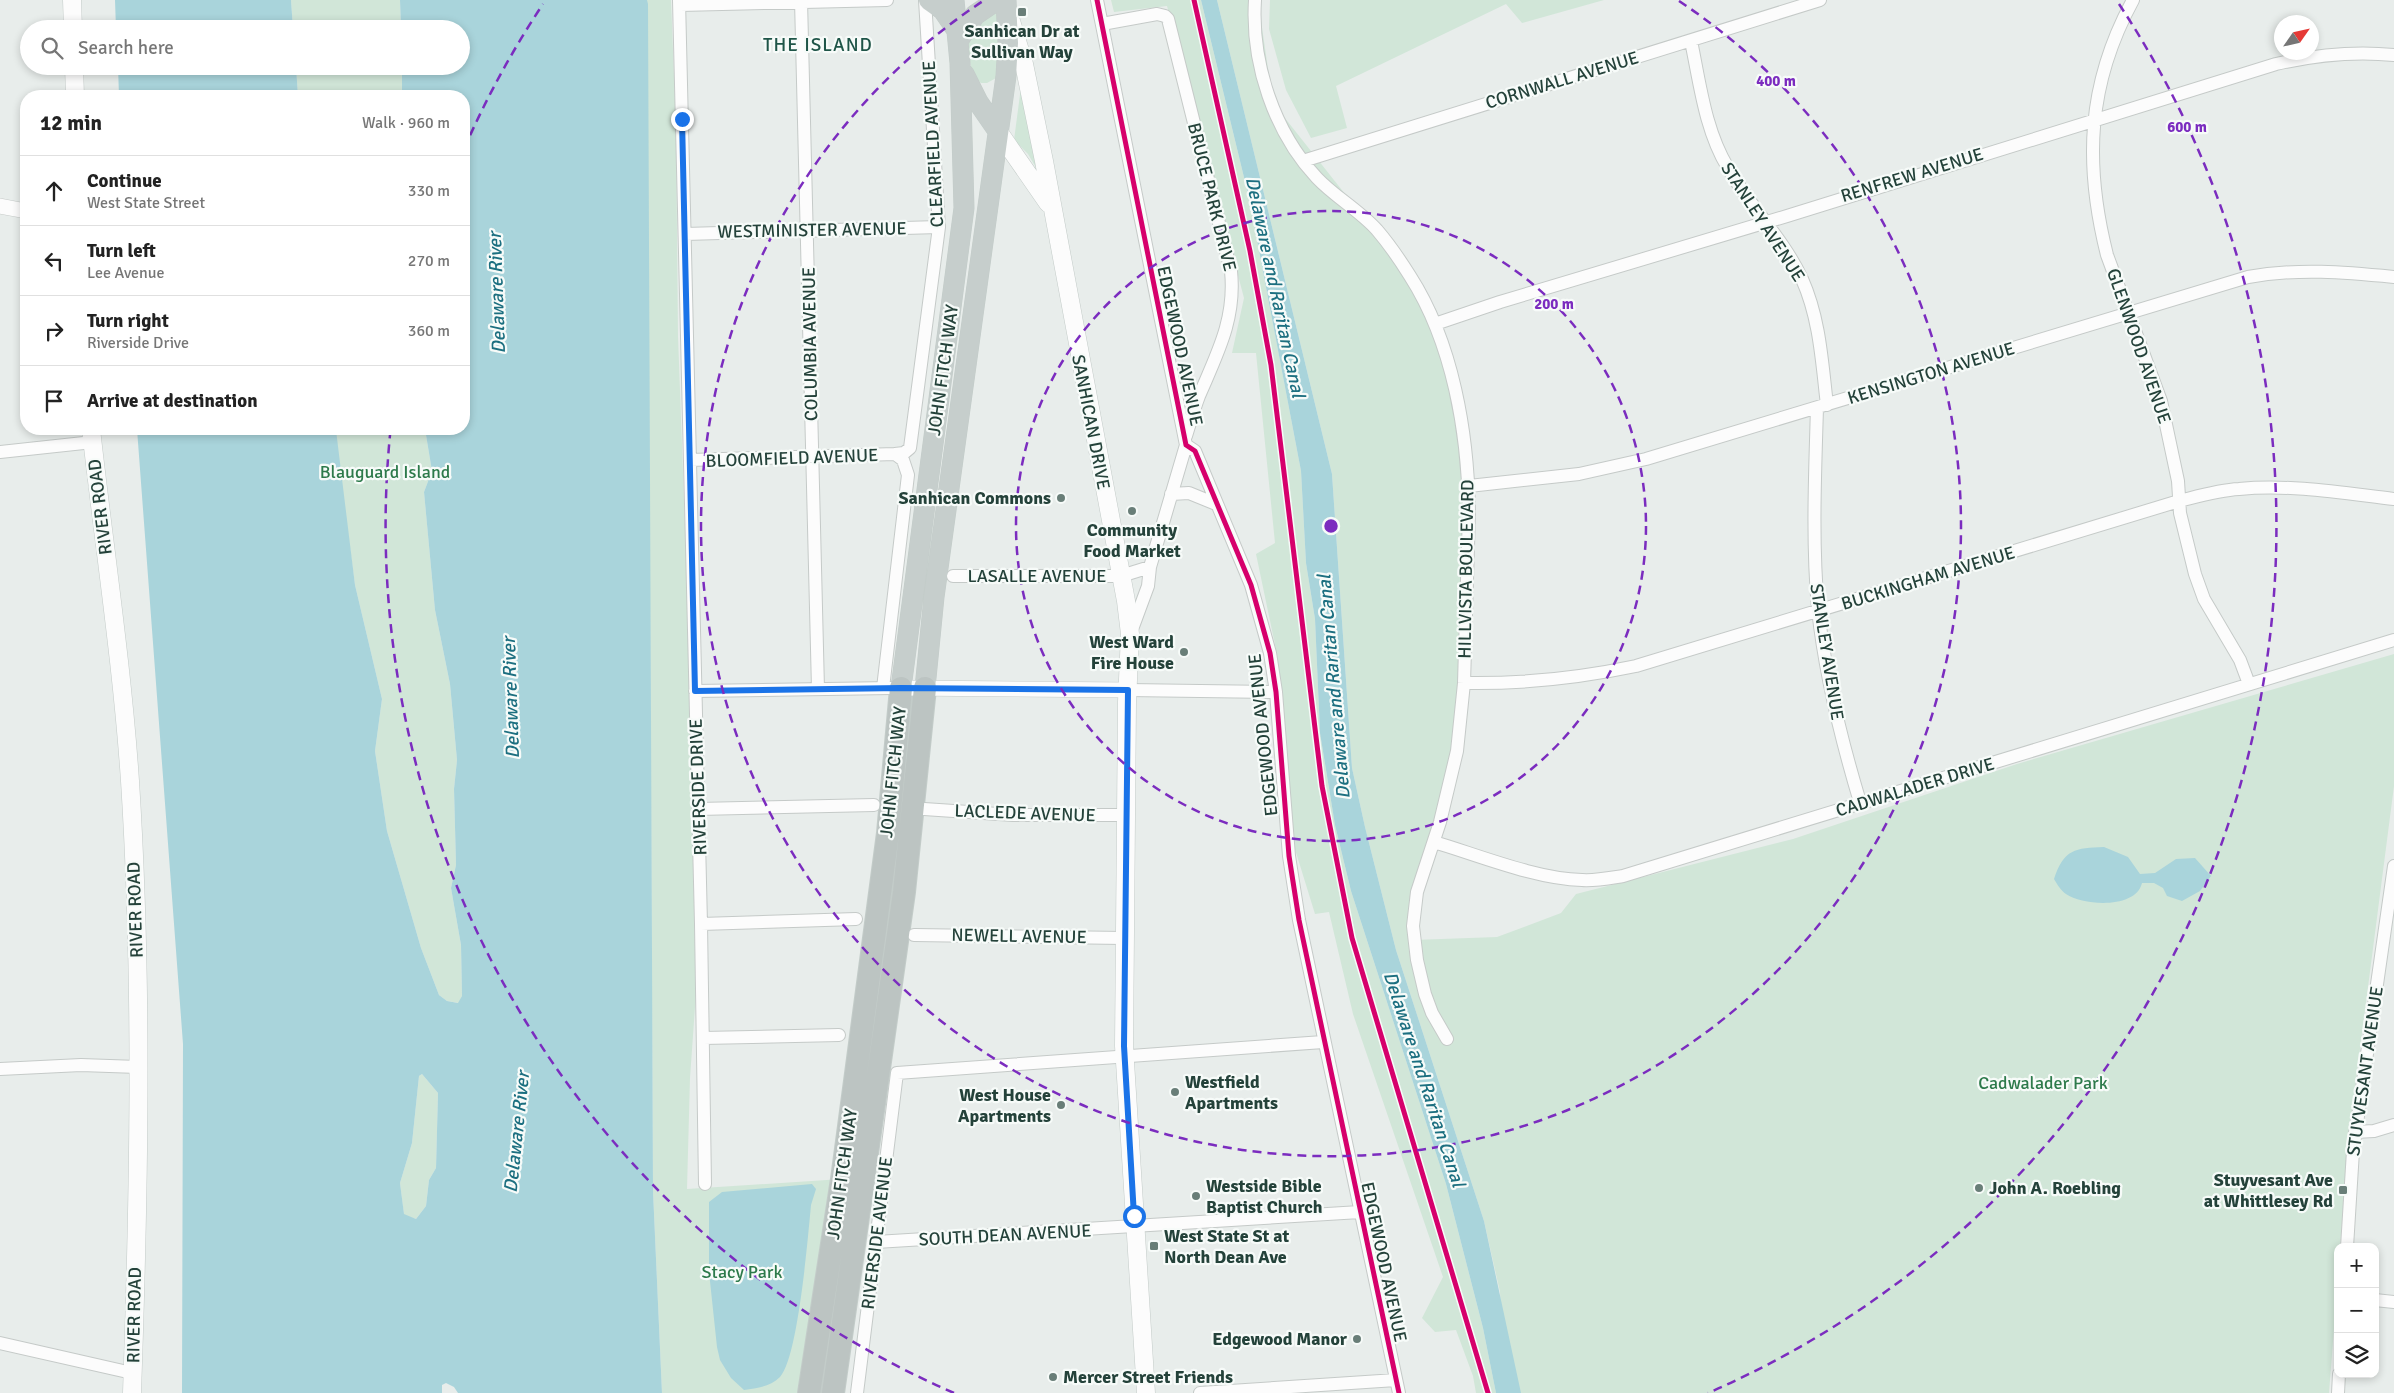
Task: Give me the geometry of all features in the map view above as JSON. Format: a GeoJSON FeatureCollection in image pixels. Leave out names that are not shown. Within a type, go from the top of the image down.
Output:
{"type":"FeatureCollection","features":[{"type":"Feature","properties":{"kind":"highway"},"geometry":{"type":"LineString","coordinates":[[927,0],[943,10],[958,36],[975,15],[1003,3]]}},
{"type":"Feature","properties":{"kind":"highway","name":"JOHN FITCH WAY"},"geometry":{"type":"LineString","coordinates":[[809,1393],[842,1178],[888,833],[892,688],[926,492],[961,244],[965,186],[960,63],[954,0]]}},
{"type":"Feature","properties":{"kind":"highway","name":"JOHN FITCH WAY"},"geometry":{"type":"LineString","coordinates":[[833,1393],[904,892],[934,597],[1006,76],[1003,3]]}},
{"type":"Feature","properties":{"kind":"highway"},"geometry":{"type":"LineString","coordinates":[[960,63],[971,90],[998,131]]}},
{"type":"Feature","properties":{"kind":"highway"},"geometry":{"type":"LineString","coordinates":[[971,90],[978,91],[994,88],[1003,82],[1006,76]]}},
{"type":"Feature","properties":{"kind":"main road"},"geometry":{"type":"LineString","coordinates":[[72,0],[73,20]]}},
{"type":"Feature","properties":{"kind":"main road","name":"SANHICAN DRIVE"},"geometry":{"type":"LineString","coordinates":[[1003,3],[1026,70],[1121,576],[1130,634],[1124,938],[1124,1056],[1146,1393]]}},
{"type":"Feature","properties":{"kind":"main road"},"geometry":{"type":"LineString","coordinates":[[74,75],[75,90]]}},
{"type":"Feature","properties":{"kind":"main road","name":"SANHICAN DRIVE"},"geometry":{"type":"LineString","coordinates":[[998,131],[1052,210]]}},
{"type":"Feature","properties":{"kind":"main road","name":"RIVER ROAD"},"geometry":{"type":"LineString","coordinates":[[92,435],[122,687],[130,778],[138,1067],[132,1393]]}},
{"type":"Feature","properties":{"kind":"street"},"geometry":{"type":"LineString","coordinates":[[680,3],[887,0]]}},
{"type":"Feature","properties":{"kind":"street","name":"CLEARFIELD AVENUE"},"geometry":{"type":"LineString","coordinates":[[895,454],[904,453],[912,445],[939,227],[927,0]]}},
{"type":"Feature","properties":{"kind":"street","name":"EDGEWOOD AVENUE"},"geometry":{"type":"LineString","coordinates":[[1097,0],[1186,442],[1195,451],[1258,605],[1270,653],[1276,692],[1289,856],[1302,937],[1399,1393]]}},
{"type":"Feature","properties":{"kind":"street","name":"HILLVISTA BOULEVARD"},"geometry":{"type":"LineString","coordinates":[[1255,0],[1260,59],[1268,96],[1283,130],[1303,161],[1317,178],[1376,230],[1411,277],[1435,324],[1459,412],[1469,486],[1464,684],[1457,750],[1434,842],[1416,898],[1414,942],[1425,994],[1432,1013],[1447,1039]]}},
{"type":"Feature","properties":{"kind":"street","name":"CORNWALL AVENUE"},"geometry":{"type":"LineString","coordinates":[[1303,161],[1820,0]]}},
{"type":"Feature","properties":{"kind":"street","name":"GLENWOOD AVENUE"},"geometry":{"type":"LineString","coordinates":[[2132,0],[2109,54],[2094,119],[2092,146],[2093,185],[2107,255],[2161,401],[2178,481],[2178,500],[2185,538],[2204,599],[2240,660],[2249,684]]}},
{"type":"Feature","properties":{"kind":"street","name":"COLUMBIA AVENUE"},"geometry":{"type":"LineString","coordinates":[[801,1],[818,689]]}},
{"type":"Feature","properties":{"kind":"street","name":"RIVERSIDE DRIVE"},"geometry":{"type":"LineString","coordinates":[[680,3],[704,1038],[705,1184]]}},
{"type":"Feature","properties":{"kind":"street","name":"BRUCE PARK DRIVE"},"geometry":{"type":"LineString","coordinates":[[1102,24],[1157,14],[1168,19],[1231,271],[1232,296],[1222,342],[1198,397],[1186,442]]}},
{"type":"Feature","properties":{"kind":"street","name":"STANLEY AVENUE"},"geometry":{"type":"LineString","coordinates":[[1691,41],[1703,103],[1718,149],[1736,182],[1767,222],[1791,258],[1808,294],[1821,345],[1822,407],[1814,538],[1819,611],[1839,730],[1860,802]]}},
{"type":"Feature","properties":{"kind":"street","name":"RENFREW AVENUE"},"geometry":{"type":"LineString","coordinates":[[1435,324],[1500,302],[1767,222],[2094,119],[2294,59],[2350,53],[2394,55]]}},
{"type":"Feature","properties":{"kind":"street"},"geometry":{"type":"LineString","coordinates":[[0,206],[20,210]]}},
{"type":"Feature","properties":{"kind":"street","name":"WESTMINISTER AVENUE"},"geometry":{"type":"LineString","coordinates":[[685,234],[939,227]]}},
{"type":"Feature","properties":{"kind":"street","name":"KENSINGTON AVENUE"},"geometry":{"type":"LineString","coordinates":[[1469,486],[1596,470],[1646,459],[2129,314],[2214,286],[2273,273],[2336,271],[2394,277]]}},
{"type":"Feature","properties":{"kind":"street"},"geometry":{"type":"LineString","coordinates":[[0,452],[92,435]]}},
{"type":"Feature","properties":{"kind":"street"},"geometry":{"type":"LineString","coordinates":[[1130,634],[1148,586],[1150,567],[1186,442]]}},
{"type":"Feature","properties":{"kind":"street"},"geometry":{"type":"LineString","coordinates":[[892,688],[908,475],[903,460],[895,454]]}},
{"type":"Feature","properties":{"kind":"street","name":"BLOOMFIELD AVENUE"},"geometry":{"type":"LineString","coordinates":[[690,460],[813,458],[895,454]]}},
{"type":"Feature","properties":{"kind":"street","name":"BUCKINGHAM AVENUE"},"geometry":{"type":"LineString","coordinates":[[1464,684],[1540,681],[1591,676],[1627,668],[1681,654],[2178,500],[2238,489],[2270,487],[2312,489],[2394,499]]}},
{"type":"Feature","properties":{"kind":"street"},"geometry":{"type":"LineString","coordinates":[[1171,494],[1189,493],[1216,504]]}},
{"type":"Feature","properties":{"kind":"street","name":"LASALLE AVENUE"},"geometry":{"type":"LineString","coordinates":[[953,576],[1121,576],[1150,567]]}},
{"type":"Feature","properties":{"kind":"street","name":"CADWALADER DRIVE"},"geometry":{"type":"LineString","coordinates":[[1434,842],[1541,874],[1582,880],[1624,876],[1780,829],[1860,802],[2160,713],[2394,640]]}},
{"type":"Feature","properties":{"kind":"street"},"geometry":{"type":"LineString","coordinates":[[695,691],[925,688],[1276,692]]}},
{"type":"Feature","properties":{"kind":"street"},"geometry":{"type":"LineString","coordinates":[[698,809],[874,805]]}},
{"type":"Feature","properties":{"kind":"street","name":"LACLEDE AVENUE"},"geometry":{"type":"LineString","coordinates":[[924,809],[1012,815],[1126,815]]}},
{"type":"Feature","properties":{"kind":"street","name":"STUYVESANT AVENUE"},"geometry":{"type":"LineString","coordinates":[[2347,1243],[2356,1132],[2394,866]]}},
{"type":"Feature","properties":{"kind":"street"},"geometry":{"type":"LineString","coordinates":[[701,924],[856,919]]}},
{"type":"Feature","properties":{"kind":"street","name":"NEWELL AVENUE"},"geometry":{"type":"LineString","coordinates":[[914,935],[1124,938]]}},
{"type":"Feature","properties":{"kind":"street"},"geometry":{"type":"LineString","coordinates":[[704,1038],[839,1035]]}},
{"type":"Feature","properties":{"kind":"street"},"geometry":{"type":"LineString","coordinates":[[1124,1056],[1323,1042]]}},
{"type":"Feature","properties":{"kind":"street","name":"RIVERSIDE AVENUE"},"geometry":{"type":"LineString","coordinates":[[857,1393],[897,1073],[1124,1056]]}},
{"type":"Feature","properties":{"kind":"street"},"geometry":{"type":"LineString","coordinates":[[0,1069],[82,1065],[138,1067]]}},
{"type":"Feature","properties":{"kind":"street"},"geometry":{"type":"LineString","coordinates":[[2356,1132],[2374,1131],[2394,1125]]}},
{"type":"Feature","properties":{"kind":"street","name":"SOUTH DEAN AVENUE"},"geometry":{"type":"LineString","coordinates":[[876,1242],[1360,1212]]}},
{"type":"Feature","properties":{"kind":"street"},"geometry":{"type":"LineString","coordinates":[[2379,1300],[2394,1302]]}},
{"type":"Feature","properties":{"kind":"street"},"geometry":{"type":"LineString","coordinates":[[0,1343],[132,1373]]}},
{"type":"Feature","properties":{"kind":"street"},"geometry":{"type":"LineString","coordinates":[[2338,1393],[2339,1378]]}},
{"type":"Feature","properties":{"kind":"street"},"geometry":{"type":"LineString","coordinates":[[1200,1393],[1396,1380]]}},
{"type":"Feature","properties":{"kind":"green space"},"geometry":{"type":"Polygon","coordinates":[[[291,0],[400,0],[401,20],[292,20],[291,0]]]}},
{"type":"Feature","properties":{"kind":"green space","name":"Stacy Park"},"geometry":{"type":"Polygon","coordinates":[[[647,0],[671,0],[676,126],[678,336],[689,636],[696,993],[690,1078],[687,1189],[842,1179],[809,1393],[662,1393],[653,1191],[647,0]]]}},
{"type":"Feature","properties":{"kind":"green space"},"geometry":{"type":"Polygon","coordinates":[[[1111,0],[1201,0],[1249,198],[1301,471],[1306,563],[1315,619],[1320,733],[1335,825],[1351,891],[1446,1184],[1483,1328],[1496,1393],[1476,1393],[1473,1376],[1456,1330],[1435,1332],[1422,1318],[1443,1277],[1353,1014],[1329,912],[1315,914],[1294,846],[1277,654],[1256,554],[1275,543],[1256,353],[1232,353],[1244,298],[1167,6],[1114,12],[1111,0]]]}},
{"type":"Feature","properties":{"kind":"green space","name":"Cadwalader Park"},"geometry":{"type":"Polygon","coordinates":[[[1217,0],[1258,0],[1273,103],[1436,309],[1471,476],[1464,707],[1413,940],[1497,937],[1561,913],[1576,894],[1793,839],[2017,764],[2394,654],[2394,786],[2349,1134],[2340,1243],[2334,1243],[2334,1329],[2329,1393],[1505,1393],[1500,1292],[1484,1221],[1396,950],[1352,768],[1332,474],[1217,0]]]}},
{"type":"Feature","properties":{"kind":"green space"},"geometry":{"type":"Polygon","coordinates":[[[1270,0],[1604,0],[1522,23],[1506,4],[1336,86],[1347,128],[1311,138],[1286,90],[1269,29],[1270,0]]]}},
{"type":"Feature","properties":{"kind":"green space"},"geometry":{"type":"Polygon","coordinates":[[[999,6],[998,77],[987,83],[981,83],[975,76],[972,68],[968,43],[970,36],[979,24],[999,6]]]}},
{"type":"Feature","properties":{"kind":"green space"},"geometry":{"type":"Polygon","coordinates":[[[297,75],[402,75],[402,90],[298,90],[297,75]]]}},
{"type":"Feature","properties":{"kind":"green space"},"geometry":{"type":"Polygon","coordinates":[[[1021,87],[1038,171],[1028,154],[1014,140],[1021,87]]]}},
{"type":"Feature","properties":{"kind":"green space","name":"Blauguard Island"},"geometry":{"type":"Polygon","coordinates":[[[335,435],[426,435],[432,471],[424,492],[435,610],[450,684],[457,760],[454,789],[456,865],[451,888],[461,945],[462,996],[459,1003],[447,1001],[439,995],[421,948],[387,831],[375,751],[382,699],[355,585],[335,435]]]}},
{"type":"Feature","properties":{"kind":"green space"},"geometry":{"type":"Polygon","coordinates":[[[422,1074],[438,1093],[436,1168],[429,1180],[426,1206],[416,1219],[404,1215],[400,1183],[412,1143],[419,1076],[422,1074]]]}},
{"type":"Feature","properties":{"kind":"water"},"geometry":{"type":"Polygon","coordinates":[[[115,0],[291,0],[292,20],[116,20],[115,0]]]}},
{"type":"Feature","properties":{"kind":"water","name":"Delaware River"},"geometry":{"type":"Polygon","coordinates":[[[400,0],[647,0],[653,1191],[662,1393],[458,1393],[454,1387],[446,1383],[442,1385],[442,1393],[182,1393],[183,1044],[137,435],[337,435],[355,585],[382,699],[375,751],[387,831],[421,948],[439,995],[447,1001],[458,1003],[462,996],[461,945],[451,888],[456,865],[454,789],[457,760],[450,684],[435,610],[424,492],[432,471],[426,435],[470,435],[470,90],[402,90],[402,75],[470,75],[470,20],[401,20],[400,0]],[[422,1074],[419,1076],[412,1143],[400,1183],[404,1214],[416,1219],[426,1206],[429,1180],[436,1168],[438,1093],[422,1074]]]}},
{"type":"Feature","properties":{"kind":"water","name":"Delaware and Raritan Canal"},"geometry":{"type":"Polygon","coordinates":[[[1201,0],[1217,0],[1332,474],[1352,768],[1365,827],[1396,950],[1484,1221],[1521,1393],[1496,1393],[1483,1328],[1446,1184],[1351,891],[1335,825],[1320,733],[1315,619],[1306,563],[1301,471],[1249,198],[1201,0]]]}},
{"type":"Feature","properties":{"kind":"water"},"geometry":{"type":"Polygon","coordinates":[[[118,75],[297,75],[298,90],[119,90],[118,75]]]}},
{"type":"Feature","properties":{"kind":"water"},"geometry":{"type":"Polygon","coordinates":[[[2104,847],[2128,857],[2140,874],[2155,873],[2176,859],[2195,858],[2211,876],[2200,891],[2182,901],[2167,896],[2163,888],[2154,883],[2142,883],[2138,891],[2130,897],[2108,903],[2085,901],[2064,893],[2054,879],[2062,861],[2072,852],[2078,850],[2104,847]]]}},
{"type":"Feature","properties":{"kind":"water"},"geometry":{"type":"Polygon","coordinates":[[[812,1184],[816,1189],[811,1205],[801,1296],[792,1347],[780,1377],[772,1383],[744,1390],[731,1378],[720,1360],[717,1347],[709,1272],[709,1202],[722,1192],[812,1184]]]}},
{"type":"Feature","properties":{"kind":"cycle path"},"geometry":{"type":"LineString","coordinates":[[1097,0],[1186,445],[1195,451],[1251,585],[1270,653],[1276,692],[1289,856],[1299,920],[1399,1393]]}},
{"type":"Feature","properties":{"kind":"cycle path"},"geometry":{"type":"LineString","coordinates":[[1194,0],[1250,251],[1271,365],[1322,786],[1352,938],[1488,1393]]}},
{"type":"Feature","properties":{"kind":"place","name":"Sanhican Dr at Sullivan Way"},"geometry":{"type":"Point","coordinates":[1022,12]}},
{"type":"Feature","properties":{"kind":"place","name":"Sanhican Commons"},"geometry":{"type":"Point","coordinates":[1061,498]}},
{"type":"Feature","properties":{"kind":"place","name":"Community Food Market"},"geometry":{"type":"Point","coordinates":[1132,511]}},
{"type":"Feature","properties":{"kind":"place","name":"West Ward Fire House"},"geometry":{"type":"Point","coordinates":[1184,652]}},
{"type":"Feature","properties":{"kind":"place","name":"Westfield Apartments"},"geometry":{"type":"Point","coordinates":[1175,1092]}},
{"type":"Feature","properties":{"kind":"place","name":"West House Apartments"},"geometry":{"type":"Point","coordinates":[1061,1105]}},
{"type":"Feature","properties":{"kind":"place","name":"John A. Roebling"},"geometry":{"type":"Point","coordinates":[1979,1188]}},
{"type":"Feature","properties":{"kind":"place","name":"Stuyvesant Ave at Whittlesey Rd"},"geometry":{"type":"Point","coordinates":[2343,1190]}},
{"type":"Feature","properties":{"kind":"place","name":"Westside Bible Baptist Church"},"geometry":{"type":"Point","coordinates":[1196,1196]}},
{"type":"Feature","properties":{"kind":"place","name":"West State St at North Dean Ave"},"geometry":{"type":"Point","coordinates":[1154,1246]}},
{"type":"Feature","properties":{"kind":"place","name":"Edgewood Manor"},"geometry":{"type":"Point","coordinates":[1357,1339]}},
{"type":"Feature","properties":{"kind":"place","name":"Mercer Street Friends"},"geometry":{"type":"Point","coordinates":[1053,1377]}},
{"type":"Feature","properties":{"kind":"district","name":"THE ISLAND"},"geometry":{"type":"Point","coordinates":[818,44]}},
{"type":"Feature","properties":{"kind":"route"},"geometry":{"type":"LineString","coordinates":[[682,119],[695,691],[901,688],[1128,690],[1124,1046],[1134,1216]]}}]}
